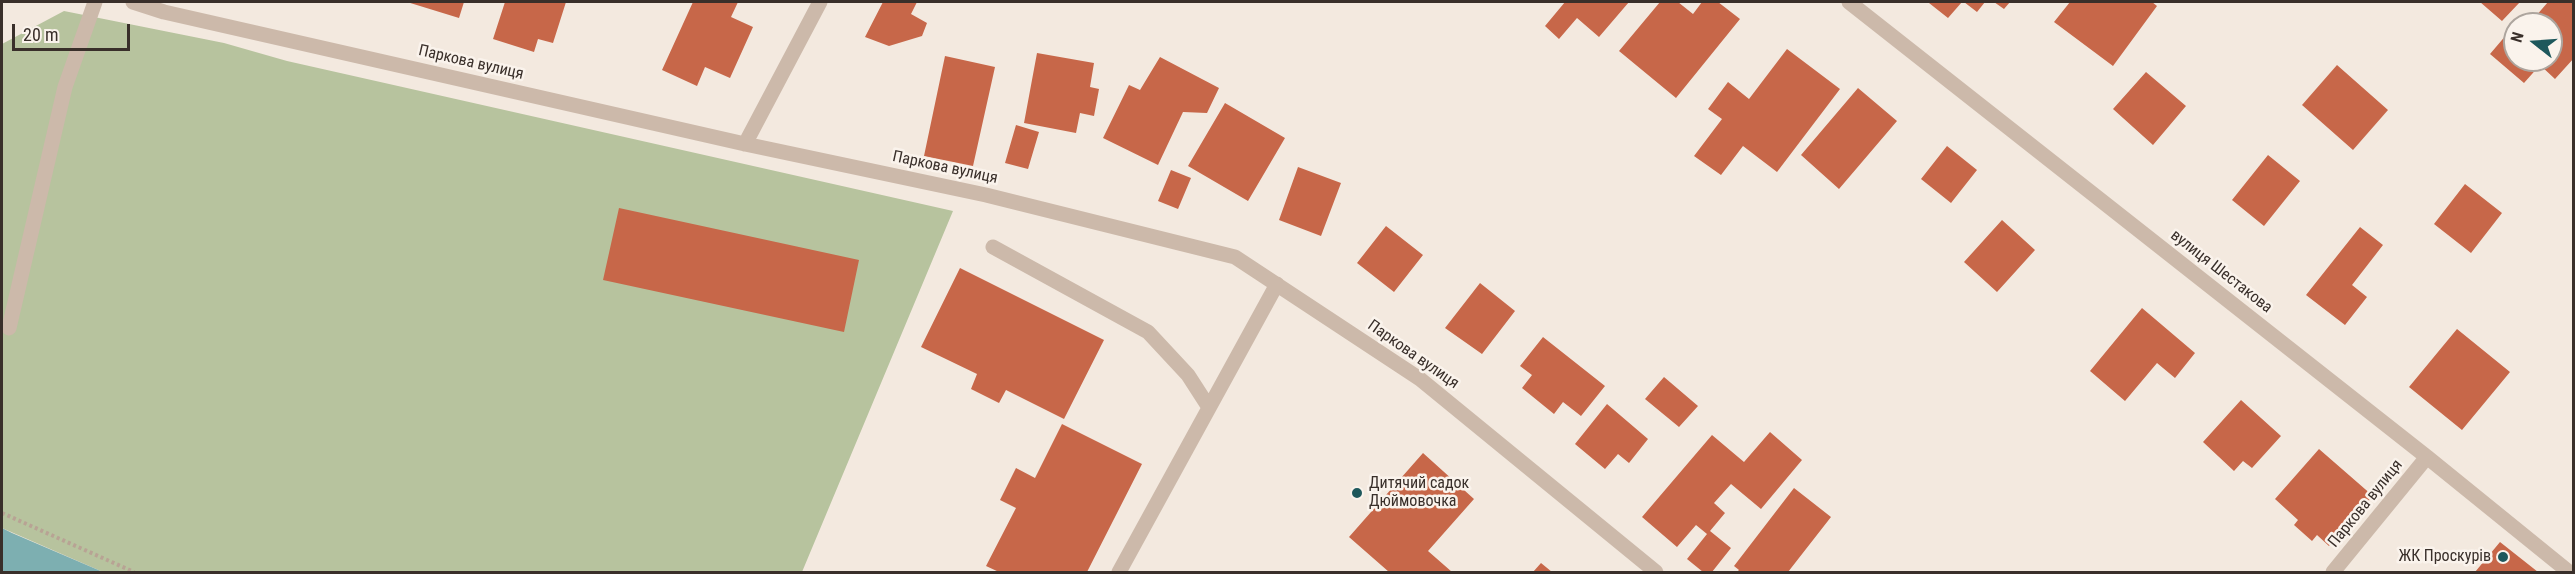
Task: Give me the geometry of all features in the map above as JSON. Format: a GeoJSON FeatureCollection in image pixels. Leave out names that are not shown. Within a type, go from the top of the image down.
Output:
{"type":"FeatureCollection","features":[{"type":"Feature","properties":{"kind":"street"},"geometry":{"type":"LineString","coordinates":[[9,328],[65,87],[95,2]]}},
{"type":"Feature","properties":{"kind":"street","name":"Паркова вулиця"},"geometry":{"type":"LineString","coordinates":[[133,2],[176,15],[745,144],[986,195],[1235,257],[1420,379],[1656,573]]}},
{"type":"Feature","properties":{"kind":"street"},"geometry":{"type":"LineString","coordinates":[[745,144],[820,2]]}},
{"type":"Feature","properties":{"kind":"street","name":"вулиця Шестакова"},"geometry":{"type":"LineString","coordinates":[[1849,2],[2427,457],[2569,573]]}},
{"type":"Feature","properties":{"kind":"street"},"geometry":{"type":"LineString","coordinates":[[993,247],[1148,332],[1188,375],[1208,406]]}},
{"type":"Feature","properties":{"kind":"street"},"geometry":{"type":"LineString","coordinates":[[1119,573],[1208,406],[1277,284]]}},
{"type":"Feature","properties":{"kind":"street","name":"Паркова вулиця"},"geometry":{"type":"LineString","coordinates":[[2333,573],[2427,457]]}},
{"type":"Feature","properties":{"kind":"path"},"geometry":{"type":"LineString","coordinates":[[2,513],[134,573]]}},
{"type":"Feature","properties":{"kind":"green space"},"geometry":{"type":"Polygon","coordinates":[[[64,11],[224,43],[287,61],[953,211],[802,572],[103,572],[2,528],[2,44],[64,11]]]}},
{"type":"Feature","properties":{"kind":"water"},"geometry":{"type":"Polygon","coordinates":[[[2,528],[12,533],[103,572],[2,572],[2,528]]]}},
{"type":"Feature","properties":{"kind":"building"},"geometry":{"type":"Polygon","coordinates":[[[407,2],[464,2],[459,18],[407,2]]]}},
{"type":"Feature","properties":{"kind":"building"},"geometry":{"type":"Polygon","coordinates":[[[505,2],[566,2],[553,43],[538,39],[534,52],[493,39],[505,2]]]}},
{"type":"Feature","properties":{"kind":"building"},"geometry":{"type":"Polygon","coordinates":[[[693,2],[738,2],[731,17],[753,27],[730,78],[705,67],[697,86],[662,70],[693,2]]]}},
{"type":"Feature","properties":{"kind":"building"},"geometry":{"type":"Polygon","coordinates":[[[883,2],[917,2],[911,14],[927,23],[922,36],[889,46],[865,37],[883,2]]]}},
{"type":"Feature","properties":{"kind":"building"},"geometry":{"type":"Polygon","coordinates":[[[1565,2],[1629,2],[1599,37],[1577,18],[1559,39],[1545,26],[1565,2]]]}},
{"type":"Feature","properties":{"kind":"building"},"geometry":{"type":"Polygon","coordinates":[[[1660,2],[1678,2],[1693,14],[1702,2],[1718,2],[1740,19],[1676,98],[1619,51],[1660,2]]]}},
{"type":"Feature","properties":{"kind":"building"},"geometry":{"type":"Polygon","coordinates":[[[1930,2],[1962,2],[1948,18],[1930,2]]]}},
{"type":"Feature","properties":{"kind":"building"},"geometry":{"type":"Polygon","coordinates":[[[1964,2],[1985,2],[1977,12],[1964,2]]]}},
{"type":"Feature","properties":{"kind":"building"},"geometry":{"type":"Polygon","coordinates":[[[1994,2],[2010,2],[2004,9],[1994,2]]]}},
{"type":"Feature","properties":{"kind":"building"},"geometry":{"type":"Polygon","coordinates":[[[2070,2],[2152,2],[2157,6],[2113,66],[2054,22],[2070,2]]]}},
{"type":"Feature","properties":{"kind":"building"},"geometry":{"type":"Polygon","coordinates":[[[2480,2],[2520,2],[2511,12],[2503,12],[2502,21],[2480,2]]]}},
{"type":"Feature","properties":{"kind":"building"},"geometry":{"type":"Polygon","coordinates":[[[2548,2],[2574,2],[2574,58],[2563,70],[2563,12],[2539,12],[2548,2]]]}},
{"type":"Feature","properties":{"kind":"building"},"geometry":{"type":"Polygon","coordinates":[[[2503,39],[2503,65],[2490,54],[2503,39]]]}},
{"type":"Feature","properties":{"kind":"building"},"geometry":{"type":"Polygon","coordinates":[[[1787,49],[1840,89],[1777,172],[1743,146],[1721,175],[1694,156],[1722,119],[1708,109],[1728,82],[1749,99],[1787,49]]]}},
{"type":"Feature","properties":{"kind":"building"},"geometry":{"type":"Polygon","coordinates":[[[1037,53],[1094,63],[1090,87],[1099,89],[1094,116],[1080,113],[1076,133],[1024,123],[1037,53]]]}},
{"type":"Feature","properties":{"kind":"building"},"geometry":{"type":"Polygon","coordinates":[[[945,56],[995,67],[973,166],[924,156],[945,56]]]}},
{"type":"Feature","properties":{"kind":"building"},"geometry":{"type":"Polygon","coordinates":[[[1160,57],[1219,88],[1207,113],[1183,112],[1158,165],[1103,138],[1129,85],[1140,90],[1160,57]]]}},
{"type":"Feature","properties":{"kind":"building"},"geometry":{"type":"Polygon","coordinates":[[[2337,65],[2388,110],[2353,150],[2302,105],[2337,65]]]}},
{"type":"Feature","properties":{"kind":"building"},"geometry":{"type":"Polygon","coordinates":[[[2146,72],[2186,106],[2153,145],[2113,109],[2146,72]]]}},
{"type":"Feature","properties":{"kind":"building"},"geometry":{"type":"Polygon","coordinates":[[[2511,72],[2534,72],[2524,83],[2511,72]]]}},
{"type":"Feature","properties":{"kind":"building"},"geometry":{"type":"Polygon","coordinates":[[[2548,72],[2561,72],[2555,79],[2548,72]]]}},
{"type":"Feature","properties":{"kind":"building"},"geometry":{"type":"Polygon","coordinates":[[[1858,88],[1897,121],[1839,189],[1801,155],[1858,88]]]}},
{"type":"Feature","properties":{"kind":"building"},"geometry":{"type":"Polygon","coordinates":[[[1225,103],[1285,138],[1248,201],[1188,166],[1225,103]]]}},
{"type":"Feature","properties":{"kind":"building"},"geometry":{"type":"Polygon","coordinates":[[[1016,125],[1039,132],[1028,169],[1005,163],[1016,125]]]}},
{"type":"Feature","properties":{"kind":"building"},"geometry":{"type":"Polygon","coordinates":[[[1947,146],[1977,170],[1951,203],[1921,179],[1947,146]]]}},
{"type":"Feature","properties":{"kind":"building"},"geometry":{"type":"Polygon","coordinates":[[[2268,155],[2300,181],[2264,226],[2232,200],[2268,155]]]}},
{"type":"Feature","properties":{"kind":"building"},"geometry":{"type":"Polygon","coordinates":[[[1298,167],[1341,183],[1321,236],[1279,220],[1298,167]]]}},
{"type":"Feature","properties":{"kind":"building"},"geometry":{"type":"Polygon","coordinates":[[[1171,170],[1191,178],[1178,209],[1158,201],[1171,170]]]}},
{"type":"Feature","properties":{"kind":"building"},"geometry":{"type":"Polygon","coordinates":[[[2465,184],[2502,213],[2471,253],[2434,224],[2465,184]]]}},
{"type":"Feature","properties":{"kind":"building"},"geometry":{"type":"Polygon","coordinates":[[[619,208],[859,260],[844,332],[603,280],[619,208]]]}},
{"type":"Feature","properties":{"kind":"building"},"geometry":{"type":"Polygon","coordinates":[[[2002,220],[2035,250],[1997,292],[1964,262],[2002,220]]]}},
{"type":"Feature","properties":{"kind":"building"},"geometry":{"type":"Polygon","coordinates":[[[1386,226],[1423,255],[1394,292],[1357,263],[1386,226]]]}},
{"type":"Feature","properties":{"kind":"building"},"geometry":{"type":"Polygon","coordinates":[[[2360,227],[2383,245],[2352,285],[2367,297],[2345,325],[2306,295],[2360,227]]]}},
{"type":"Feature","properties":{"kind":"building"},"geometry":{"type":"Polygon","coordinates":[[[960,268],[1104,340],[1064,419],[1006,390],[999,403],[971,389],[977,374],[921,347],[960,268]]]}},
{"type":"Feature","properties":{"kind":"building"},"geometry":{"type":"Polygon","coordinates":[[[1480,283],[1515,311],[1482,354],[1445,328],[1480,283]]]}},
{"type":"Feature","properties":{"kind":"building"},"geometry":{"type":"Polygon","coordinates":[[[2142,308],[2195,353],[2175,378],[2157,363],[2125,401],[2090,371],[2142,308]]]}},
{"type":"Feature","properties":{"kind":"building"},"geometry":{"type":"Polygon","coordinates":[[[2457,329],[2510,372],[2462,430],[2409,387],[2457,329]]]}},
{"type":"Feature","properties":{"kind":"building"},"geometry":{"type":"Polygon","coordinates":[[[1543,337],[1605,386],[1581,416],[1563,402],[1554,414],[1522,388],[1532,375],[1520,366],[1543,337]]]}},
{"type":"Feature","properties":{"kind":"building"},"geometry":{"type":"Polygon","coordinates":[[[1664,377],[1698,406],[1679,427],[1645,399],[1664,377]]]}},
{"type":"Feature","properties":{"kind":"building"},"geometry":{"type":"Polygon","coordinates":[[[2241,400],[2281,436],[2252,468],[2243,461],[2234,471],[2203,442],[2241,400]]]}},
{"type":"Feature","properties":{"kind":"building"},"geometry":{"type":"Polygon","coordinates":[[[1607,404],[1648,439],[1629,463],[1618,454],[1605,469],[1575,444],[1607,404]]]}},
{"type":"Feature","properties":{"kind":"building"},"geometry":{"type":"Polygon","coordinates":[[[1062,424],[1142,464],[1087,572],[999,572],[986,566],[1016,508],[1000,500],[1016,468],[1035,478],[1062,424]]]}},
{"type":"Feature","properties":{"kind":"building"},"geometry":{"type":"Polygon","coordinates":[[[1770,432],[1802,460],[1761,509],[1731,484],[1714,503],[1725,513],[1710,531],[1731,548],[1712,572],[1703,572],[1687,559],[1707,534],[1696,525],[1677,547],[1642,517],[1712,435],[1744,462],[1770,432]]]}},
{"type":"Feature","properties":{"kind":"building"},"geometry":{"type":"Polygon","coordinates":[[[2319,449],[2373,496],[2329,546],[2317,535],[2312,541],[2294,525],[2298,520],[2275,499],[2319,449]]]}},
{"type":"Feature","properties":{"kind":"building"},"geometry":{"type":"Polygon","coordinates":[[[1423,453],[1474,499],[1428,551],[1452,572],[1389,572],[1349,537],[1423,453]]]}},
{"type":"Feature","properties":{"kind":"building"},"geometry":{"type":"Polygon","coordinates":[[[1794,488],[1831,517],[1788,572],[1737,572],[1739,570],[1734,566],[1794,488]]]}},
{"type":"Feature","properties":{"kind":"building","name":"ЖК Проскурів"},"geometry":{"type":"Polygon","coordinates":[[[2500,542],[2538,572],[2475,572],[2500,542]]]}},
{"type":"Feature","properties":{"kind":"building"},"geometry":{"type":"Polygon","coordinates":[[[1541,563],[1552,572],[1533,572],[1541,563]]]}},
{"type":"Feature","properties":{"kind":"place","name":"Дитячий садок Дюймовочка"},"geometry":{"type":"Point","coordinates":[1357,493]}},
{"type":"Feature","properties":{"kind":"place","name":"ЖК Проскурів"},"geometry":{"type":"Point","coordinates":[2503,557]}}]}
